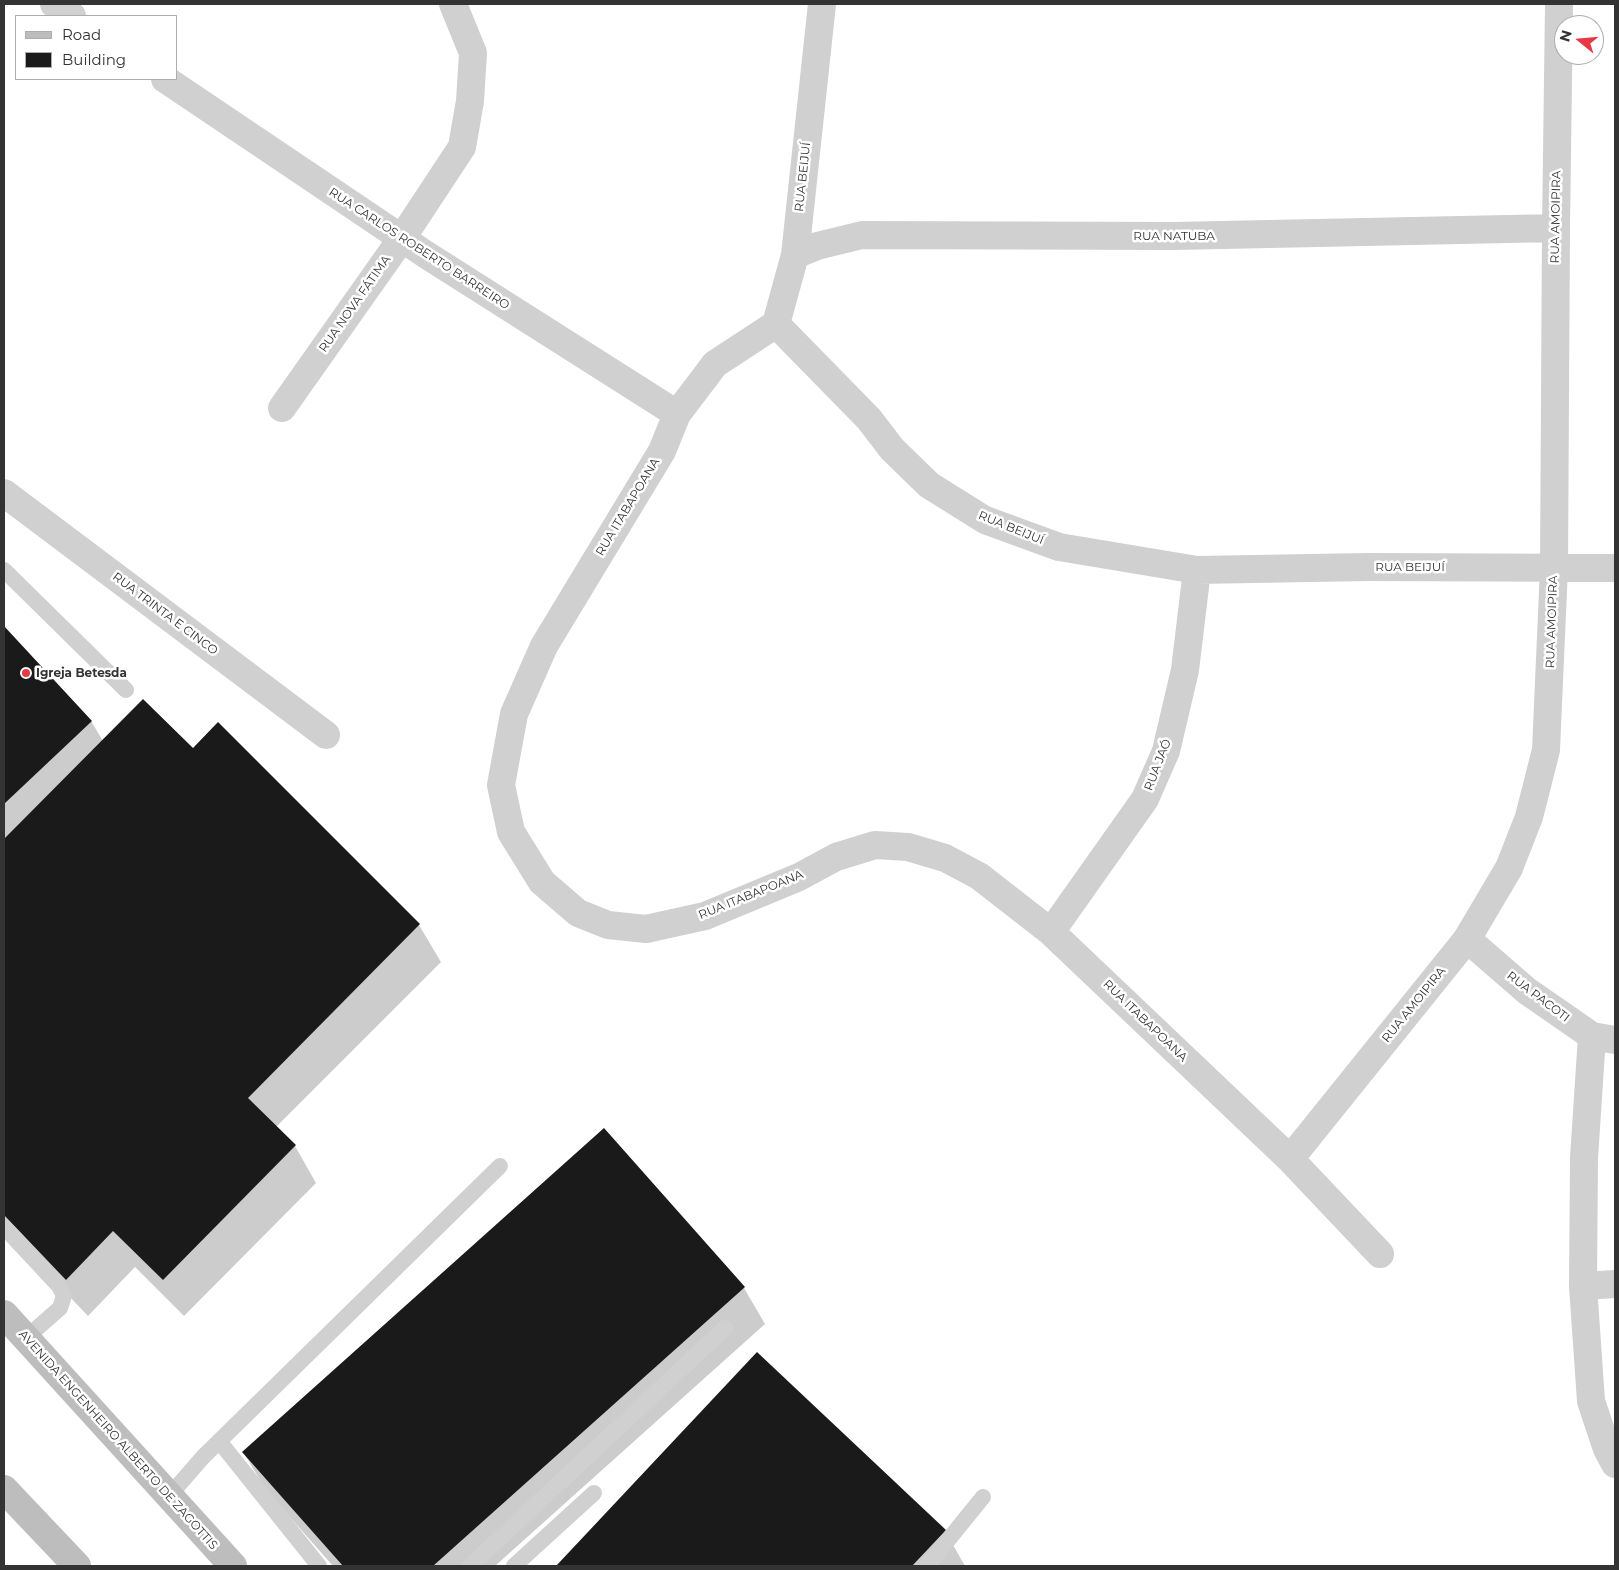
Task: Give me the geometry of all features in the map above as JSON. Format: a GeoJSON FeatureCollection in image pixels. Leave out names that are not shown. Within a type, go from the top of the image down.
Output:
{"type":"FeatureCollection","features":[{"type":"Feature","properties":{"kind":"main road","name":"AVENIDA ENGENHEIRO ALBERTO DE ZAGOTTIS"},"geometry":{"type":"LineString","coordinates":[[4,1314],[233,1566]]}},
{"type":"Feature","properties":{"kind":"main road"},"geometry":{"type":"LineString","coordinates":[[4,1489],[65,1562]]}},
{"type":"Feature","properties":{"kind":"street"},"geometry":{"type":"LineString","coordinates":[[54,4],[70,15]]}},
{"type":"Feature","properties":{"kind":"street","name":"RUA NOVA FÁTIMA"},"geometry":{"type":"LineString","coordinates":[[282,408],[402,238],[462,147],[470,101],[473,53],[453,4]]}},
{"type":"Feature","properties":{"kind":"street","name":"RUA BEIJUÍ"},"geometry":{"type":"LineString","coordinates":[[822,4],[795,254],[776,324],[869,419],[892,449],[929,485],[985,520],[1059,547],[1197,570],[1368,567],[1615,568]]}},
{"type":"Feature","properties":{"kind":"street","name":"RUA AMOIPIRA"},"geometry":{"type":"LineString","coordinates":[[1290,1159],[1467,939],[1509,868],[1529,818],[1546,750],[1552,654],[1554,568],[1559,4]]}},
{"type":"Feature","properties":{"kind":"street","name":"RUA CARLOS ROBERTO BARREIRO"},"geometry":{"type":"LineString","coordinates":[[166,80],[402,238],[677,414]]}},
{"type":"Feature","properties":{"kind":"street","name":"RUA NATUBA"},"geometry":{"type":"LineString","coordinates":[[795,254],[817,246],[862,235],[1174,236],[1556,228]]}},
{"type":"Feature","properties":{"kind":"street","name":"RUA ITABAPOANA"},"geometry":{"type":"LineString","coordinates":[[776,324],[715,364],[677,414],[662,451],[544,646],[514,714],[501,785],[511,832],[542,882],[578,913],[608,925],[646,929],[705,916],[799,876],[836,857],[875,845],[908,847],[945,858],[979,876],[1051,932],[1290,1159],[1380,1254]]}},
{"type":"Feature","properties":{"kind":"street","name":"RUA TRINTA E CINCO"},"geometry":{"type":"LineString","coordinates":[[4,493],[326,735]]}},
{"type":"Feature","properties":{"kind":"street","name":"RUA JAÓ"},"geometry":{"type":"LineString","coordinates":[[1051,932],[1145,799],[1166,751],[1185,670],[1197,570]]}},
{"type":"Feature","properties":{"kind":"street","name":"RUA PACOTI"},"geometry":{"type":"LineString","coordinates":[[1467,939],[1527,991],[1603,1038]]}},
{"type":"Feature","properties":{"kind":"street"},"geometry":{"type":"LineString","coordinates":[[1603,1038],[1584,1158],[1584,1286],[1591,1400],[1607,1449],[1615,1464]]}},
{"type":"Feature","properties":{"kind":"street"},"geometry":{"type":"LineString","coordinates":[[1584,1286],[1615,1284]]}},
{"type":"Feature","properties":{"kind":"lane"},"geometry":{"type":"LineString","coordinates":[[4,570],[126,690]]}},
{"type":"Feature","properties":{"kind":"lane"},"geometry":{"type":"LineString","coordinates":[[169,1496],[219,1441],[500,1166]]}},
{"type":"Feature","properties":{"kind":"lane"},"geometry":{"type":"LineString","coordinates":[[4,1227],[59,1286],[64,1296],[60,1308],[26,1338]]}},
{"type":"Feature","properties":{"kind":"lane"},"geometry":{"type":"LineString","coordinates":[[470,1566],[725,1328]]}},
{"type":"Feature","properties":{"kind":"lane"},"geometry":{"type":"LineString","coordinates":[[219,1441],[319,1566]]}},
{"type":"Feature","properties":{"kind":"lane"},"geometry":{"type":"LineString","coordinates":[[514,1566],[594,1493]]}},
{"type":"Feature","properties":{"kind":"lane"},"geometry":{"type":"LineString","coordinates":[[927,1566],[983,1497]]}},
{"type":"Feature","properties":{"kind":"building","name":"Igreja Betesda"},"geometry":{"type":"Polygon","coordinates":[[[4,626],[92,721],[4,804],[4,626]]]}},
{"type":"Feature","properties":{"kind":"building"},"geometry":{"type":"Polygon","coordinates":[[[143,699],[193,748],[218,722],[420,924],[248,1098],[296,1145],[163,1280],[113,1231],[66,1280],[4,1215],[4,839],[143,699]]]}},
{"type":"Feature","properties":{"kind":"building"},"geometry":{"type":"Polygon","coordinates":[[[604,1128],[745,1287],[433,1566],[343,1566],[242,1452],[604,1128]]]}},
{"type":"Feature","properties":{"kind":"building"},"geometry":{"type":"Polygon","coordinates":[[[757,1352],[946,1530],[912,1566],[556,1566],[757,1352]]]}},
{"type":"Feature","properties":{"kind":"place","name":"Igreja Betesda"},"geometry":{"type":"Point","coordinates":[26,673]}}]}
